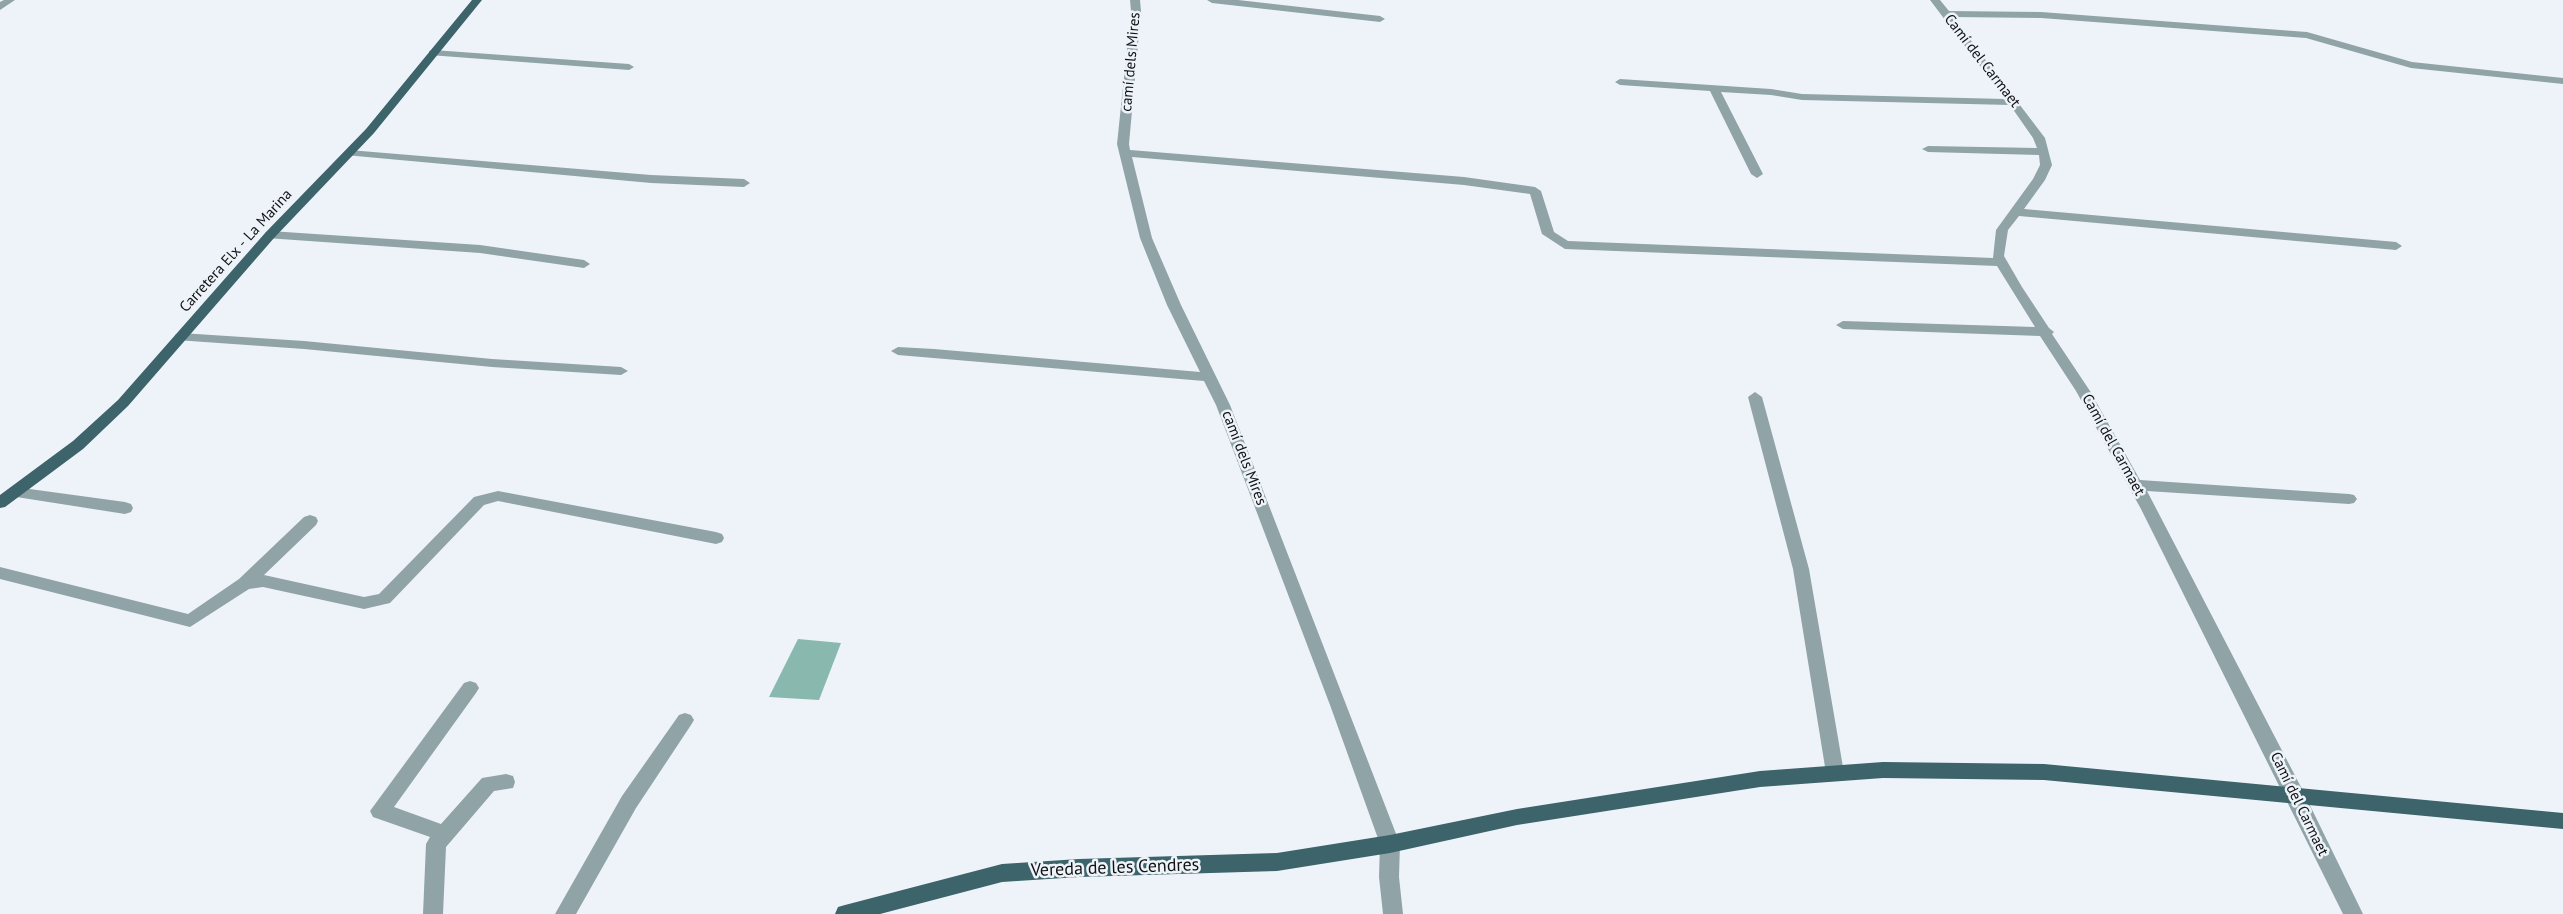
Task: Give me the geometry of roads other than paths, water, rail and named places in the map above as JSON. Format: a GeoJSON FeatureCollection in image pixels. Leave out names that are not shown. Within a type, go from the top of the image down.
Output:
{"type":"FeatureCollection","features":[{"type":"Feature","properties":{"kind":"main road","name":"Carretera Elx - La Marina"},"geometry":{"type":"LineString","coordinates":[[0,503],[78,445],[123,403],[270,235],[370,131],[477,0]]}},
{"type":"Feature","properties":{"kind":"main road","name":"Vereda de les Cendres"},"geometry":{"type":"LineString","coordinates":[[845,914],[887,907],[1002,873],[1079,868],[1277,862],[1390,844],[1537,814],[1760,779],[1883,770],[2044,772],[2563,821]]}},
{"type":"Feature","properties":{"kind":"street"},"geometry":{"type":"LineString","coordinates":[[0,7],[10,0]]}},
{"type":"Feature","properties":{"kind":"street","name":"camí dels Mires"},"geometry":{"type":"LineString","coordinates":[[1135,0],[1136,11],[1124,144],[1146,238],[1174,305],[1223,405],[1340,705],[1390,844],[1390,877],[1394,914]]}},
{"type":"Feature","properties":{"kind":"street"},"geometry":{"type":"LineString","coordinates":[[1212,0],[1380,19]]}},
{"type":"Feature","properties":{"kind":"street","name":"Camí del Carmaet"},"geometry":{"type":"LineString","coordinates":[[1935,0],[2039,138],[2044,152]]}},
{"type":"Feature","properties":{"kind":"street"},"geometry":{"type":"LineString","coordinates":[[1945,14],[2041,15],[2307,35],[2411,65],[2563,80]]}},
{"type":"Feature","properties":{"kind":"street"},"geometry":{"type":"LineString","coordinates":[[432,53],[629,66]]}},
{"type":"Feature","properties":{"kind":"street"},"geometry":{"type":"LineString","coordinates":[[1620,82],[1771,92],[1802,97],[2013,102]]}},
{"type":"Feature","properties":{"kind":"street"},"geometry":{"type":"LineString","coordinates":[[1714,88],[1757,174]]}},
{"type":"Feature","properties":{"kind":"street"},"geometry":{"type":"LineString","coordinates":[[1126,154],[1464,181],[1535,191],[1548,234],[1565,245],[2001,262],[1998,256],[2002,230],[2039,180],[2046,165],[2044,152],[1928,149]]}},
{"type":"Feature","properties":{"kind":"street"},"geometry":{"type":"LineString","coordinates":[[349,153],[651,179],[744,183]]}},
{"type":"Feature","properties":{"kind":"street"},"geometry":{"type":"LineString","coordinates":[[2014,212],[2396,246]]}},
{"type":"Feature","properties":{"kind":"street"},"geometry":{"type":"LineString","coordinates":[[270,235],[480,248],[584,264]]}},
{"type":"Feature","properties":{"kind":"street","name":"Camí del Carmaet"},"geometry":{"type":"LineString","coordinates":[[2001,262],[2083,392],[2136,485],[2295,795],[2353,914]]}},
{"type":"Feature","properties":{"kind":"street"},"geometry":{"type":"LineString","coordinates":[[1843,325],[2046,332]]}},
{"type":"Feature","properties":{"kind":"street"},"geometry":{"type":"LineString","coordinates":[[181,337],[304,345],[492,363],[621,371]]}},
{"type":"Feature","properties":{"kind":"street"},"geometry":{"type":"LineString","coordinates":[[898,352],[934,352],[1017,362],[1209,377]]}},
{"type":"Feature","properties":{"kind":"street"},"geometry":{"type":"LineString","coordinates":[[1755,398],[1801,569],[1835,773]]}},
{"type":"Feature","properties":{"kind":"street"},"geometry":{"type":"LineString","coordinates":[[2136,485],[2349,499]]}},
{"type":"Feature","properties":{"kind":"street"},"geometry":{"type":"LineString","coordinates":[[14,492],[125,508]]}},
{"type":"Feature","properties":{"kind":"street"},"geometry":{"type":"LineString","coordinates":[[245,583],[263,581],[364,603],[384,600],[479,501],[498,496],[716,538]]}},
{"type":"Feature","properties":{"kind":"street"},"geometry":{"type":"LineString","coordinates":[[0,573],[190,621],[245,583],[310,521]]}},
{"type":"Feature","properties":{"kind":"street"},"geometry":{"type":"LineString","coordinates":[[445,834],[380,810],[470,688]]}},
{"type":"Feature","properties":{"kind":"street"},"geometry":{"type":"LineString","coordinates":[[566,914],[629,802],[685,720]]}},
{"type":"Feature","properties":{"kind":"street"},"geometry":{"type":"LineString","coordinates":[[433,914],[436,844],[489,784],[506,782]]}}]}
